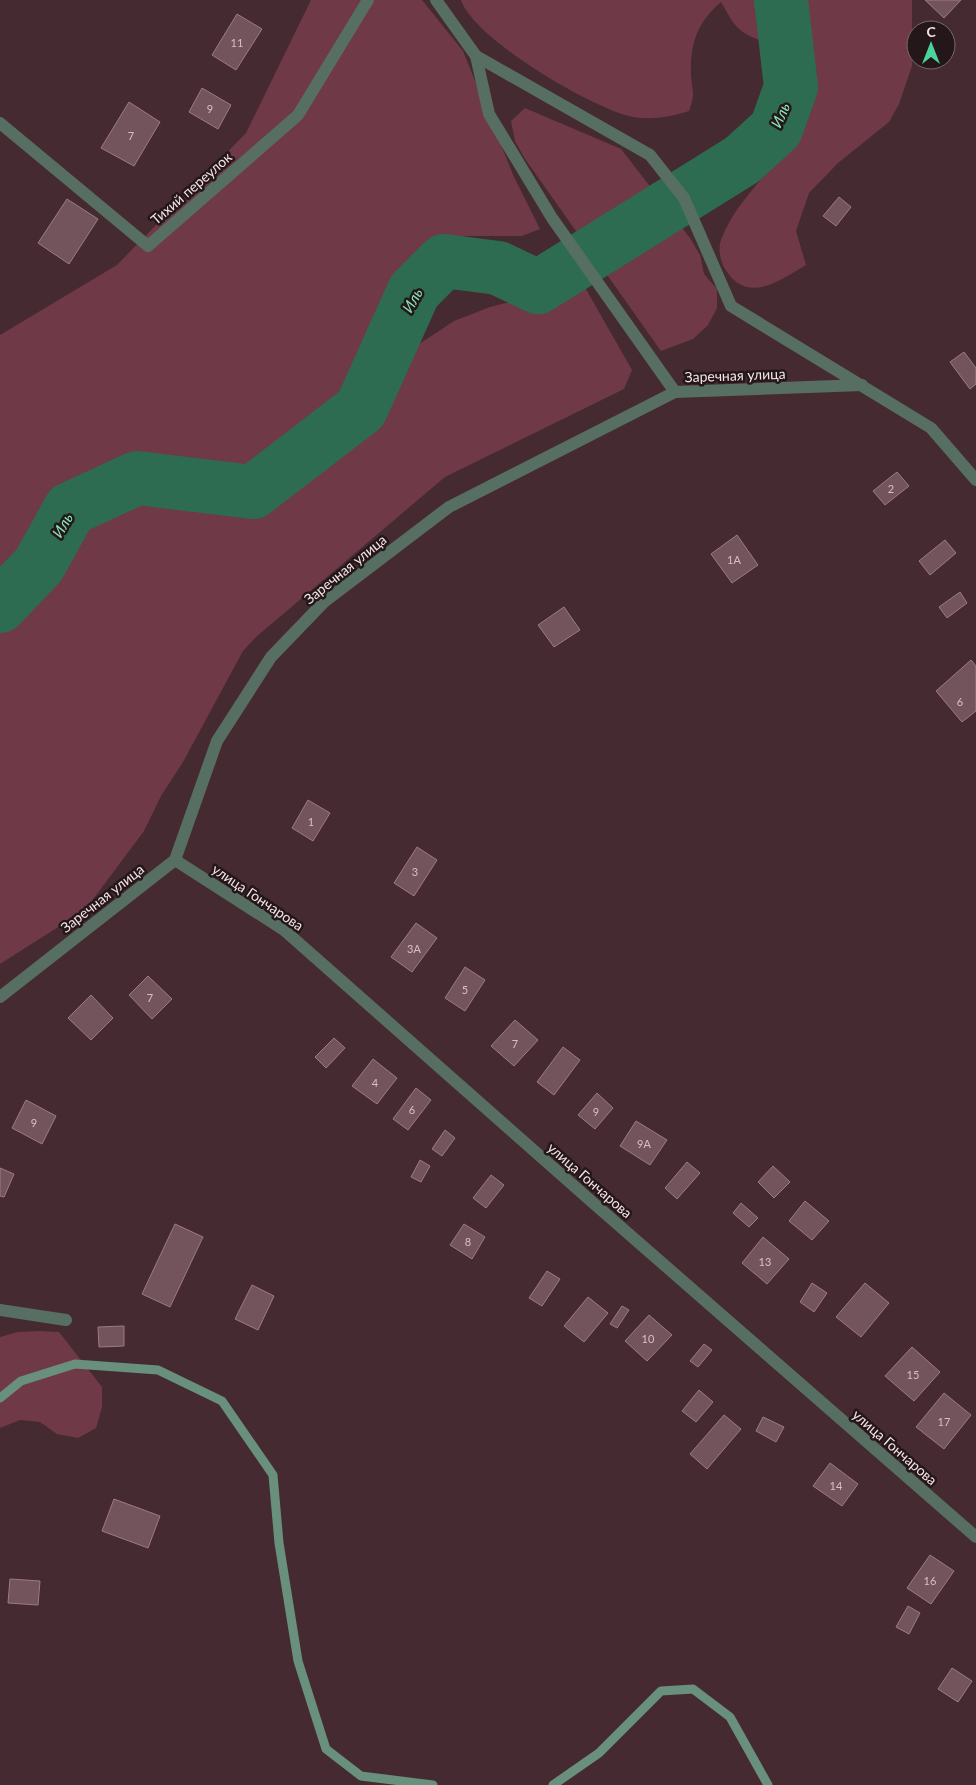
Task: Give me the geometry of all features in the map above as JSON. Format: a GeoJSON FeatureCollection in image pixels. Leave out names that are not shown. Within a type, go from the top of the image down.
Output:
{"type":"FeatureCollection","features":[{"type":"Feature","properties":{"kind":"street","name":"Тихий переулок"},"geometry":{"type":"LineString","coordinates":[[0,123],[148,246],[298,115],[368,0]]}},
{"type":"Feature","properties":{"kind":"street"},"geometry":{"type":"LineString","coordinates":[[436,0],[476,56],[489,114],[552,218],[674,392]]}},
{"type":"Feature","properties":{"kind":"street"},"geometry":{"type":"LineString","coordinates":[[476,56],[650,155],[684,198],[731,306],[931,428],[976,480]]}},
{"type":"Feature","properties":{"kind":"street","name":"Заречная улица"},"geometry":{"type":"LineString","coordinates":[[0,997],[175,860],[217,741],[270,657],[324,602],[449,507],[674,392],[862,386]]}},
{"type":"Feature","properties":{"kind":"street","name":"улица Гончарова"},"geometry":{"type":"LineString","coordinates":[[175,860],[284,930],[591,1202],[976,1537]]}},
{"type":"Feature","properties":{"kind":"street"},"geometry":{"type":"LineString","coordinates":[[0,1310],[66,1320]]}},
{"type":"Feature","properties":{"kind":"shaded area"},"geometry":{"type":"Polygon","coordinates":[[[311,0],[422,0],[463,51],[514,177],[540,229],[522,236],[463,236],[382,311],[404,354],[454,321],[490,307],[583,284],[632,370],[624,389],[445,477],[256,637],[243,651],[183,762],[161,796],[144,831],[85,910],[0,964],[0,335],[117,265],[246,133],[311,0]]]}},
{"type":"Feature","properties":{"kind":"shaded area"},"geometry":{"type":"Polygon","coordinates":[[[461,0],[912,0],[912,20],[906,20],[906,70],[911,70],[899,104],[889,122],[838,163],[809,193],[796,231],[806,265],[774,283],[753,288],[743,286],[734,280],[725,269],[720,255],[720,243],[730,220],[770,168],[793,132],[799,112],[801,86],[791,60],[786,53],[775,45],[754,38],[741,31],[731,20],[721,2],[706,17],[694,42],[691,63],[693,96],[689,111],[659,118],[644,118],[629,116],[611,110],[562,85],[509,51],[470,16],[461,0]]]}},
{"type":"Feature","properties":{"kind":"shaded area"},"geometry":{"type":"Polygon","coordinates":[[[525,108],[621,149],[690,238],[700,255],[704,274],[717,289],[717,308],[708,325],[693,339],[661,351],[525,159],[515,141],[511,121],[525,108]]]}},
{"type":"Feature","properties":{"kind":"shaded area"},"geometry":{"type":"Polygon","coordinates":[[[18,1332],[59,1332],[102,1387],[102,1407],[96,1428],[78,1438],[57,1434],[40,1422],[20,1420],[0,1428],[0,1337],[18,1332]]]}},
{"type":"Feature","properties":{"kind":"building"},"geometry":{"type":"Polygon","coordinates":[[[925,0],[961,0],[944,18],[925,0]]]}},
{"type":"Feature","properties":{"kind":"building"},"geometry":{"type":"Polygon","coordinates":[[[237,14],[262,29],[236,70],[212,55],[237,14]]]}},
{"type":"Feature","properties":{"kind":"building"},"geometry":{"type":"Polygon","coordinates":[[[202,88],[231,105],[218,129],[189,112],[202,88]]]}},
{"type":"Feature","properties":{"kind":"building"},"geometry":{"type":"Polygon","coordinates":[[[129,102],[160,122],[134,166],[101,148],[129,102]]]}},
{"type":"Feature","properties":{"kind":"building"},"geometry":{"type":"Polygon","coordinates":[[[839,197],[851,207],[836,226],[823,216],[839,197]]]}},
{"type":"Feature","properties":{"kind":"building"},"geometry":{"type":"Polygon","coordinates":[[[67,199],[98,219],[69,264],[38,243],[67,199]]]}},
{"type":"Feature","properties":{"kind":"building"},"geometry":{"type":"Polygon","coordinates":[[[964,352],[976,368],[976,384],[970,389],[950,362],[964,352]]]}},
{"type":"Feature","properties":{"kind":"building"},"geometry":{"type":"Polygon","coordinates":[[[897,472],[909,486],[885,505],[873,491],[897,472]]]}},
{"type":"Feature","properties":{"kind":"building"},"geometry":{"type":"Polygon","coordinates":[[[737,535],[758,565],[732,583],[711,554],[737,535]]]}},
{"type":"Feature","properties":{"kind":"building"},"geometry":{"type":"Polygon","coordinates":[[[945,540],[956,553],[930,575],[919,561],[945,540]]]}},
{"type":"Feature","properties":{"kind":"building"},"geometry":{"type":"Polygon","coordinates":[[[960,592],[967,603],[947,618],[939,607],[960,592]]]}},
{"type":"Feature","properties":{"kind":"building"},"geometry":{"type":"Polygon","coordinates":[[[564,607],[580,630],[554,647],[538,625],[564,607]]]}},
{"type":"Feature","properties":{"kind":"building"},"geometry":{"type":"Polygon","coordinates":[[[971,660],[976,666],[976,711],[962,722],[936,691],[971,660]]]}},
{"type":"Feature","properties":{"kind":"building"},"geometry":{"type":"Polygon","coordinates":[[[308,800],[330,813],[313,841],[292,828],[308,800]]]}},
{"type":"Feature","properties":{"kind":"building"},"geometry":{"type":"Polygon","coordinates":[[[417,847],[437,860],[414,896],[394,883],[417,847]]]}},
{"type":"Feature","properties":{"kind":"building"},"geometry":{"type":"Polygon","coordinates":[[[416,923],[437,938],[412,972],[391,957],[416,923]]]}},
{"type":"Feature","properties":{"kind":"building"},"geometry":{"type":"Polygon","coordinates":[[[465,967],[485,980],[465,1011],[445,998],[465,967]]]}},
{"type":"Feature","properties":{"kind":"building"},"geometry":{"type":"Polygon","coordinates":[[[148,976],[172,999],[152,1019],[129,995],[148,976]]]}},
{"type":"Feature","properties":{"kind":"building"},"geometry":{"type":"Polygon","coordinates":[[[91,995],[113,1018],[91,1040],[68,1018],[91,995]]]}},
{"type":"Feature","properties":{"kind":"building"},"geometry":{"type":"Polygon","coordinates":[[[515,1020],[538,1040],[514,1066],[491,1046],[515,1020]]]}},
{"type":"Feature","properties":{"kind":"building"},"geometry":{"type":"Polygon","coordinates":[[[334,1038],[345,1048],[326,1068],[315,1057],[334,1038]]]}},
{"type":"Feature","properties":{"kind":"building"},"geometry":{"type":"Polygon","coordinates":[[[563,1047],[580,1060],[554,1095],[537,1082],[563,1047]]]}},
{"type":"Feature","properties":{"kind":"building"},"geometry":{"type":"Polygon","coordinates":[[[373,1059],[397,1078],[377,1104],[352,1086],[373,1059]]]}},
{"type":"Feature","properties":{"kind":"building"},"geometry":{"type":"Polygon","coordinates":[[[416,1088],[431,1100],[408,1130],[393,1119],[416,1088]]]}},
{"type":"Feature","properties":{"kind":"building"},"geometry":{"type":"Polygon","coordinates":[[[597,1093],[613,1108],[595,1129],[578,1115],[597,1093]]]}},
{"type":"Feature","properties":{"kind":"building"},"geometry":{"type":"Polygon","coordinates":[[[26,1100],[56,1116],[42,1144],[12,1128],[26,1100]]]}},
{"type":"Feature","properties":{"kind":"building"},"geometry":{"type":"Polygon","coordinates":[[[636,1121],[667,1140],[650,1165],[620,1146],[636,1121]]]}},
{"type":"Feature","properties":{"kind":"building"},"geometry":{"type":"Polygon","coordinates":[[[445,1130],[455,1138],[442,1156],[432,1149],[445,1130]]]}},
{"type":"Feature","properties":{"kind":"building"},"geometry":{"type":"Polygon","coordinates":[[[420,1160],[430,1166],[421,1182],[411,1177],[420,1160]]]}},
{"type":"Feature","properties":{"kind":"building"},"geometry":{"type":"Polygon","coordinates":[[[687,1162],[700,1173],[677,1199],[665,1188],[687,1162]]]}},
{"type":"Feature","properties":{"kind":"building"},"geometry":{"type":"Polygon","coordinates":[[[773,1166],[790,1182],[774,1198],[758,1182],[773,1166]]]}},
{"type":"Feature","properties":{"kind":"building"},"geometry":{"type":"Polygon","coordinates":[[[0,1168],[14,1174],[4,1197],[0,1196],[0,1168]]]}},
{"type":"Feature","properties":{"kind":"building"},"geometry":{"type":"Polygon","coordinates":[[[491,1175],[504,1185],[486,1208],[473,1198],[491,1175]]]}},
{"type":"Feature","properties":{"kind":"building"},"geometry":{"type":"Polygon","coordinates":[[[805,1201],[829,1221],[812,1240],[789,1221],[805,1201]]]}},
{"type":"Feature","properties":{"kind":"building"},"geometry":{"type":"Polygon","coordinates":[[[741,1203],[758,1218],[749,1227],[733,1213],[741,1203]]]}},
{"type":"Feature","properties":{"kind":"building"},"geometry":{"type":"Polygon","coordinates":[[[175,1224],[203,1237],[170,1307],[142,1294],[175,1224]]]}},
{"type":"Feature","properties":{"kind":"building"},"geometry":{"type":"Polygon","coordinates":[[[464,1224],[485,1237],[472,1259],[450,1245],[464,1224]]]}},
{"type":"Feature","properties":{"kind":"building"},"geometry":{"type":"Polygon","coordinates":[[[763,1237],[789,1259],[767,1284],[742,1263],[763,1237]]]}},
{"type":"Feature","properties":{"kind":"building"},"geometry":{"type":"Polygon","coordinates":[[[547,1271],[560,1279],[542,1306],[529,1298],[547,1271]]]}},
{"type":"Feature","properties":{"kind":"building"},"geometry":{"type":"Polygon","coordinates":[[[812,1283],[827,1293],[814,1312],[800,1302],[812,1283]]]}},
{"type":"Feature","properties":{"kind":"building"},"geometry":{"type":"Polygon","coordinates":[[[865,1283],[889,1303],[861,1337],[836,1317],[865,1283]]]}},
{"type":"Feature","properties":{"kind":"building"},"geometry":{"type":"Polygon","coordinates":[[[252,1285],[274,1296],[258,1330],[235,1319],[252,1285]]]}},
{"type":"Feature","properties":{"kind":"building"},"geometry":{"type":"Polygon","coordinates":[[[588,1297],[608,1313],[584,1342],[564,1326],[588,1297]]]}},
{"type":"Feature","properties":{"kind":"building"},"geometry":{"type":"Polygon","coordinates":[[[622,1306],[629,1310],[617,1328],[610,1324],[622,1306]]]}},
{"type":"Feature","properties":{"kind":"building"},"geometry":{"type":"Polygon","coordinates":[[[649,1315],[672,1335],[647,1361],[625,1341],[649,1315]]]}},
{"type":"Feature","properties":{"kind":"building"},"geometry":{"type":"Polygon","coordinates":[[[124,1326],[124,1346],[99,1347],[98,1327],[124,1326]]]}},
{"type":"Feature","properties":{"kind":"building"},"geometry":{"type":"Polygon","coordinates":[[[704,1344],[712,1350],[698,1367],[690,1361],[704,1344]]]}},
{"type":"Feature","properties":{"kind":"building"},"geometry":{"type":"Polygon","coordinates":[[[912,1347],[940,1372],[914,1401],[885,1376],[912,1347]]]}},
{"type":"Feature","properties":{"kind":"building"},"geometry":{"type":"Polygon","coordinates":[[[699,1390],[713,1402],[696,1422],[682,1411],[699,1390]]]}},
{"type":"Feature","properties":{"kind":"building"},"geometry":{"type":"Polygon","coordinates":[[[944,1393],[971,1415],[944,1449],[916,1427],[944,1393]]]}},
{"type":"Feature","properties":{"kind":"building"},"geometry":{"type":"Polygon","coordinates":[[[724,1415],[741,1429],[707,1469],[690,1454],[724,1415]]]}},
{"type":"Feature","properties":{"kind":"building"},"geometry":{"type":"Polygon","coordinates":[[[763,1417],[784,1427],[776,1442],[756,1431],[763,1417]]]}},
{"type":"Feature","properties":{"kind":"building"},"geometry":{"type":"Polygon","coordinates":[[[830,1463],[858,1484],[842,1506],[813,1486],[830,1463]]]}},
{"type":"Feature","properties":{"kind":"building"},"geometry":{"type":"Polygon","coordinates":[[[114,1499],[160,1516],[148,1548],[102,1531],[114,1499]]]}},
{"type":"Feature","properties":{"kind":"building"},"geometry":{"type":"Polygon","coordinates":[[[930,1555],[954,1571],[931,1604],[907,1588],[930,1555]]]}},
{"type":"Feature","properties":{"kind":"building"},"geometry":{"type":"Polygon","coordinates":[[[10,1579],[40,1581],[38,1605],[8,1603],[10,1579]]]}},
{"type":"Feature","properties":{"kind":"building"},"geometry":{"type":"Polygon","coordinates":[[[908,1606],[920,1613],[909,1634],[896,1627],[908,1606]]]}},
{"type":"Feature","properties":{"kind":"building"},"geometry":{"type":"Polygon","coordinates":[[[952,1668],[972,1681],[958,1702],[938,1689],[952,1668]]]}},
{"type":"Feature","properties":{"kind":"waterway","name":"Иль"},"geometry":{"type":"LineString","coordinates":[[0,606],[39,565],[70,509],[137,478],[253,492],[361,409],[414,291],[444,261],[498,268],[538,287],[742,160],[776,129],[791,87],[781,0]]}},
{"type":"Feature","properties":{"kind":"waterway"},"geometry":{"type":"LineString","coordinates":[[0,1398],[21,1381],[75,1364],[158,1370],[222,1401],[273,1475],[279,1543],[298,1661],[326,1749],[361,1776],[433,1785]]}},
{"type":"Feature","properties":{"kind":"waterway"},"geometry":{"type":"LineString","coordinates":[[553,1785],[599,1753],[661,1691],[693,1689],[730,1717],[768,1785]]}}]}
